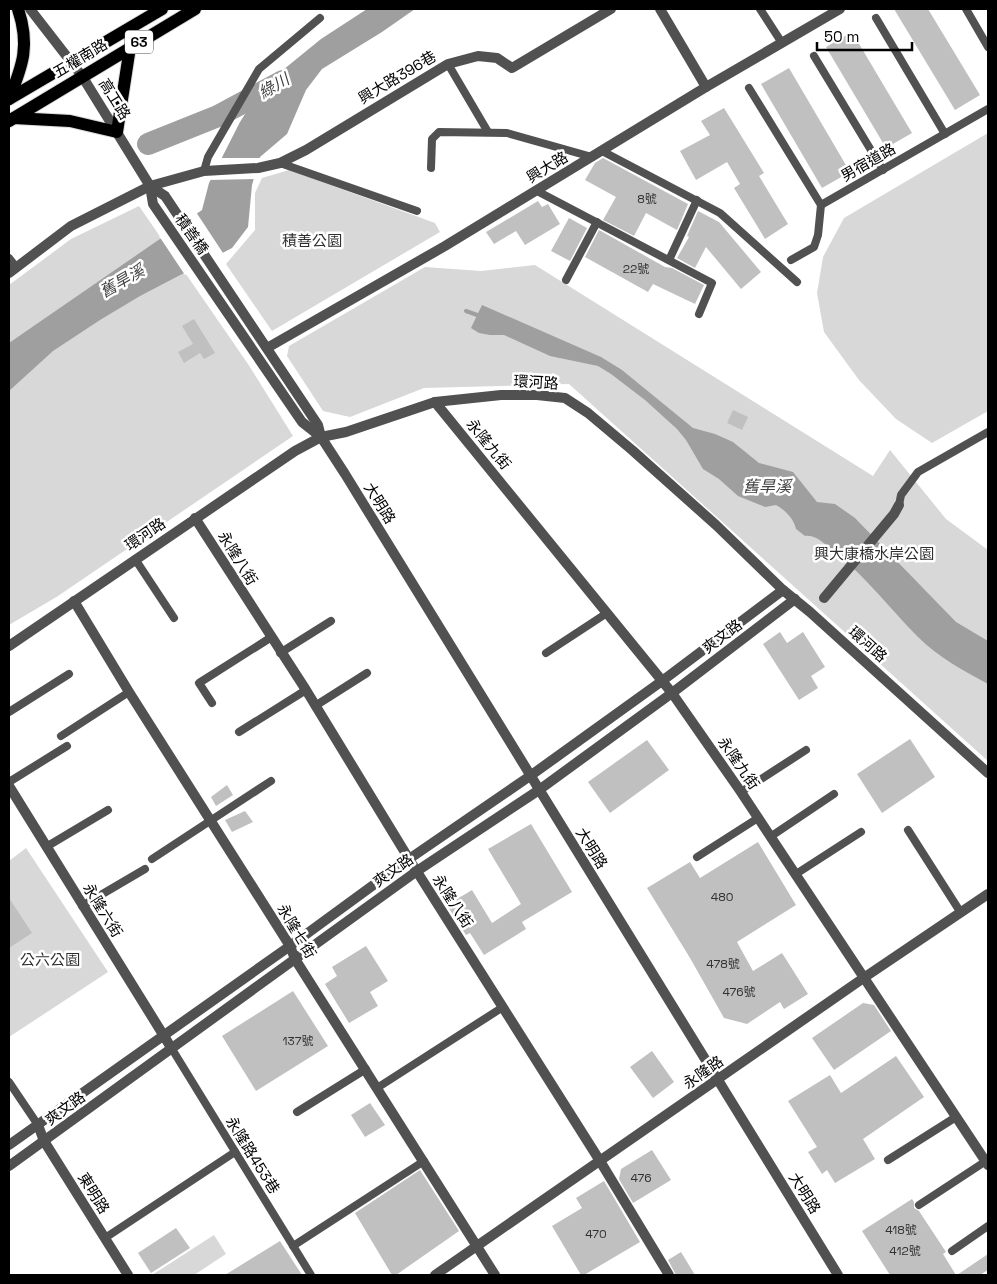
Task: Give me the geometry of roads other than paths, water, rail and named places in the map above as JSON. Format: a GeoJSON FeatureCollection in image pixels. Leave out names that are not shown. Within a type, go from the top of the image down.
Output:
{"type":"FeatureCollection","features":[{"type":"Feature","properties":{"kind":"main road"},"geometry":{"type":"LineString","coordinates":[[9,99],[21,70],[24,48],[23,26],[18,9]]}},
{"type":"Feature","properties":{"kind":"main road","name":"五權南路"},"geometry":{"type":"LineString","coordinates":[[9,99],[162,9]]}},
{"type":"Feature","properties":{"kind":"main road","name":"五權南路"},"geometry":{"type":"LineString","coordinates":[[11,119],[195,9]]}},
{"type":"Feature","properties":{"kind":"main road"},"geometry":{"type":"LineString","coordinates":[[11,119],[70,121],[117,132],[130,47]]}},
{"type":"Feature","properties":{"kind":"street","name":"高工路"},"geometry":{"type":"LineString","coordinates":[[30,9],[82,76],[150,186],[153,204]]}},
{"type":"Feature","properties":{"kind":"street","name":"興大路396巷"},"geometry":{"type":"LineString","coordinates":[[12,270],[71,226],[150,186],[204,171],[258,168],[280,163],[306,150],[448,64],[478,56],[496,58],[512,68],[611,9]]}},
{"type":"Feature","properties":{"kind":"street"},"geometry":{"type":"LineString","coordinates":[[660,9],[706,87]]}},
{"type":"Feature","properties":{"kind":"street","name":"興大路"},"geometry":{"type":"LineString","coordinates":[[267,348],[445,246],[706,87],[840,9]]}},
{"type":"Feature","properties":{"kind":"street","name":"高工路"},"geometry":{"type":"LineString","coordinates":[[150,186],[165,196]]}},
{"type":"Feature","properties":{"kind":"street","name":"積善橋"},"geometry":{"type":"LineString","coordinates":[[165,196],[216,272]]}},
{"type":"Feature","properties":{"kind":"street","name":"積善橋"},"geometry":{"type":"LineString","coordinates":[[153,204],[206,280]]}},
{"type":"Feature","properties":{"kind":"street","name":"大明路"},"geometry":{"type":"LineString","coordinates":[[216,272],[318,425],[320,437]]}},
{"type":"Feature","properties":{"kind":"street","name":"大明路"},"geometry":{"type":"LineString","coordinates":[[206,280],[302,422],[320,437],[838,1275]]}},
{"type":"Feature","properties":{"kind":"street","name":"環河路"},"geometry":{"type":"LineString","coordinates":[[9,646],[195,518],[295,451],[320,437],[346,432],[435,402],[502,395],[537,395],[565,398],[588,412],[632,450],[716,525],[783,590],[988,773]]}},
{"type":"Feature","properties":{"kind":"street","name":"永隆九街"},"geometry":{"type":"LineString","coordinates":[[435,402],[672,693],[796,874],[987,1163]]}},
{"type":"Feature","properties":{"kind":"street"},"geometry":{"type":"LineString","coordinates":[[824,598],[894,514],[898,506]]}},
{"type":"Feature","properties":{"kind":"street","name":"永隆八街"},"geometry":{"type":"LineString","coordinates":[[195,518],[270,638],[306,690],[417,872],[504,1007],[669,1275]]}},
{"type":"Feature","properties":{"kind":"street","name":"爽文路"},"geometry":{"type":"LineString","coordinates":[[9,1145],[290,946],[409,859],[530,776],[662,681],[783,590]]}},
{"type":"Feature","properties":{"kind":"street","name":"爽文路"},"geometry":{"type":"LineString","coordinates":[[9,1166],[172,1050],[295,958],[417,872],[539,790],[672,693],[795,599]]}},
{"type":"Feature","properties":{"kind":"street","name":"永隆七街"},"geometry":{"type":"LineString","coordinates":[[74,601],[129,692],[290,946],[295,958],[495,1275]]}},
{"type":"Feature","properties":{"kind":"street","name":"永隆六街"},"geometry":{"type":"LineString","coordinates":[[9,784],[82,906],[172,1050]]}},
{"type":"Feature","properties":{"kind":"street","name":"永隆路"},"geometry":{"type":"LineString","coordinates":[[435,1275],[988,894]]}},
{"type":"Feature","properties":{"kind":"street","name":"東明路"},"geometry":{"type":"LineString","coordinates":[[38,1125],[44,1141],[128,1275]]}},
{"type":"Feature","properties":{"kind":"lane"},"geometry":{"type":"LineString","coordinates":[[760,9],[782,44]]}},
{"type":"Feature","properties":{"kind":"lane"},"geometry":{"type":"LineString","coordinates":[[966,9],[988,46]]}},
{"type":"Feature","properties":{"kind":"lane"},"geometry":{"type":"LineString","coordinates":[[204,171],[208,156],[259,69],[320,18]]}},
{"type":"Feature","properties":{"kind":"lane"},"geometry":{"type":"LineString","coordinates":[[876,18],[945,134]]}},
{"type":"Feature","properties":{"kind":"lane"},"geometry":{"type":"LineString","coordinates":[[814,56],[883,170]]}},
{"type":"Feature","properties":{"kind":"lane"},"geometry":{"type":"LineString","coordinates":[[448,64],[488,132]]}},
{"type":"Feature","properties":{"kind":"lane"},"geometry":{"type":"LineString","coordinates":[[749,88],[821,205],[818,235],[814,247],[791,260]]}},
{"type":"Feature","properties":{"kind":"lane","name":"男宿道路"},"geometry":{"type":"LineString","coordinates":[[821,205],[988,109]]}},
{"type":"Feature","properties":{"kind":"lane"},"geometry":{"type":"LineString","coordinates":[[431,168],[432,139],[439,132],[507,133],[592,157]]}},
{"type":"Feature","properties":{"kind":"lane"},"geometry":{"type":"LineString","coordinates":[[602,151],[720,213],[797,282]]}},
{"type":"Feature","properties":{"kind":"lane"},"geometry":{"type":"LineString","coordinates":[[280,163],[417,211]]}},
{"type":"Feature","properties":{"kind":"lane"},"geometry":{"type":"LineString","coordinates":[[537,191],[712,283],[699,314]]}},
{"type":"Feature","properties":{"kind":"lane"},"geometry":{"type":"LineString","coordinates":[[669,260],[697,200]]}},
{"type":"Feature","properties":{"kind":"lane"},"geometry":{"type":"LineString","coordinates":[[566,280],[597,222]]}},
{"type":"Feature","properties":{"kind":"lane"},"geometry":{"type":"LineString","coordinates":[[9,258],[12,270]]}},
{"type":"Feature","properties":{"kind":"lane"},"geometry":{"type":"LineString","coordinates":[[898,506],[901,495],[918,472],[988,432]]}},
{"type":"Feature","properties":{"kind":"lane"},"geometry":{"type":"LineString","coordinates":[[135,559],[174,618]]}},
{"type":"Feature","properties":{"kind":"lane"},"geometry":{"type":"LineString","coordinates":[[546,653],[607,613]]}},
{"type":"Feature","properties":{"kind":"lane"},"geometry":{"type":"LineString","coordinates":[[280,653],[331,621]]}},
{"type":"Feature","properties":{"kind":"lane"},"geometry":{"type":"LineString","coordinates":[[212,703],[199,683],[270,638]]}},
{"type":"Feature","properties":{"kind":"lane"},"geometry":{"type":"LineString","coordinates":[[315,706],[367,673]]}},
{"type":"Feature","properties":{"kind":"lane"},"geometry":{"type":"LineString","coordinates":[[9,712],[69,674]]}},
{"type":"Feature","properties":{"kind":"lane"},"geometry":{"type":"LineString","coordinates":[[239,732],[306,690]]}},
{"type":"Feature","properties":{"kind":"lane"},"geometry":{"type":"LineString","coordinates":[[60,736],[129,692]]}},
{"type":"Feature","properties":{"kind":"lane"},"geometry":{"type":"LineString","coordinates":[[9,784],[67,746]]}},
{"type":"Feature","properties":{"kind":"lane"},"geometry":{"type":"LineString","coordinates":[[741,792],[806,750]]}},
{"type":"Feature","properties":{"kind":"lane"},"geometry":{"type":"LineString","coordinates":[[152,859],[271,781]]}},
{"type":"Feature","properties":{"kind":"lane"},"geometry":{"type":"LineString","coordinates":[[770,838],[834,794]]}},
{"type":"Feature","properties":{"kind":"lane"},"geometry":{"type":"LineString","coordinates":[[46,847],[108,810]]}},
{"type":"Feature","properties":{"kind":"lane"},"geometry":{"type":"LineString","coordinates":[[697,857],[758,818]]}},
{"type":"Feature","properties":{"kind":"lane"},"geometry":{"type":"LineString","coordinates":[[908,830],[962,912]]}},
{"type":"Feature","properties":{"kind":"lane"},"geometry":{"type":"LineString","coordinates":[[796,874],[861,832]]}},
{"type":"Feature","properties":{"kind":"lane"},"geometry":{"type":"LineString","coordinates":[[82,906],[145,869]]}},
{"type":"Feature","properties":{"kind":"lane"},"geometry":{"type":"LineString","coordinates":[[378,1088],[504,1007]]}},
{"type":"Feature","properties":{"kind":"lane","name":"永隆路453巷"},"geometry":{"type":"LineString","coordinates":[[172,1050],[312,1275]]}},
{"type":"Feature","properties":{"kind":"lane"},"geometry":{"type":"LineString","coordinates":[[297,1112],[366,1069]]}},
{"type":"Feature","properties":{"kind":"lane"},"geometry":{"type":"LineString","coordinates":[[9,1082],[38,1125]]}},
{"type":"Feature","properties":{"kind":"lane"},"geometry":{"type":"LineString","coordinates":[[888,1160],[956,1117]]}},
{"type":"Feature","properties":{"kind":"lane"},"geometry":{"type":"LineString","coordinates":[[105,1238],[235,1152]]}},
{"type":"Feature","properties":{"kind":"lane"},"geometry":{"type":"LineString","coordinates":[[293,1246],[424,1161]]}},
{"type":"Feature","properties":{"kind":"lane"},"geometry":{"type":"LineString","coordinates":[[919,1206],[987,1163]]}},
{"type":"Feature","properties":{"kind":"lane"},"geometry":{"type":"LineString","coordinates":[[952,1251],[988,1226]]}},
{"type":"Feature","properties":{"kind":"water"},"geometry":{"type":"Polygon","coordinates":[[[367,9],[415,9],[322,69],[306,90],[287,134],[260,157],[252,185],[248,227],[232,248],[140,296],[100,320],[53,351],[9,391],[9,343],[202,210],[209,183],[240,122],[262,87],[321,39],[367,9]]]}},
{"type":"Feature","properties":{"kind":"water","name":"舊旱溪"},"geometry":{"type":"Polygon","coordinates":[[[482,305],[601,357],[622,370],[693,428],[715,434],[733,442],[759,463],[793,472],[817,502],[835,504],[855,518],[956,622],[988,641],[988,684],[934,651],[908,627],[849,564],[823,542],[814,537],[805,536],[796,529],[791,518],[783,509],[776,505],[765,507],[738,496],[719,479],[703,469],[686,440],[677,429],[645,400],[611,374],[598,366],[550,356],[504,335],[479,333],[471,328],[482,305]]]}},
{"type":"Feature","properties":{"kind":"waterway","name":"綠川"},"geometry":{"type":"LineString","coordinates":[[148,144],[218,116],[283,81]]}},
{"type":"Feature","properties":{"kind":"waterway","name":"舊旱溪"},"geometry":{"type":"LineString","coordinates":[[466,311],[480,316]]}},
{"type":"Feature","properties":{"kind":"park label","name":"積善公園"},"geometry":{"type":"Point","coordinates":[312,240]}},
{"type":"Feature","properties":{"kind":"park label","name":"興大康橋水岸公園"},"geometry":{"type":"Point","coordinates":[874,553]}},
{"type":"Feature","properties":{"kind":"park label","name":"公六公園"},"geometry":{"type":"Point","coordinates":[50,959]}}]}
